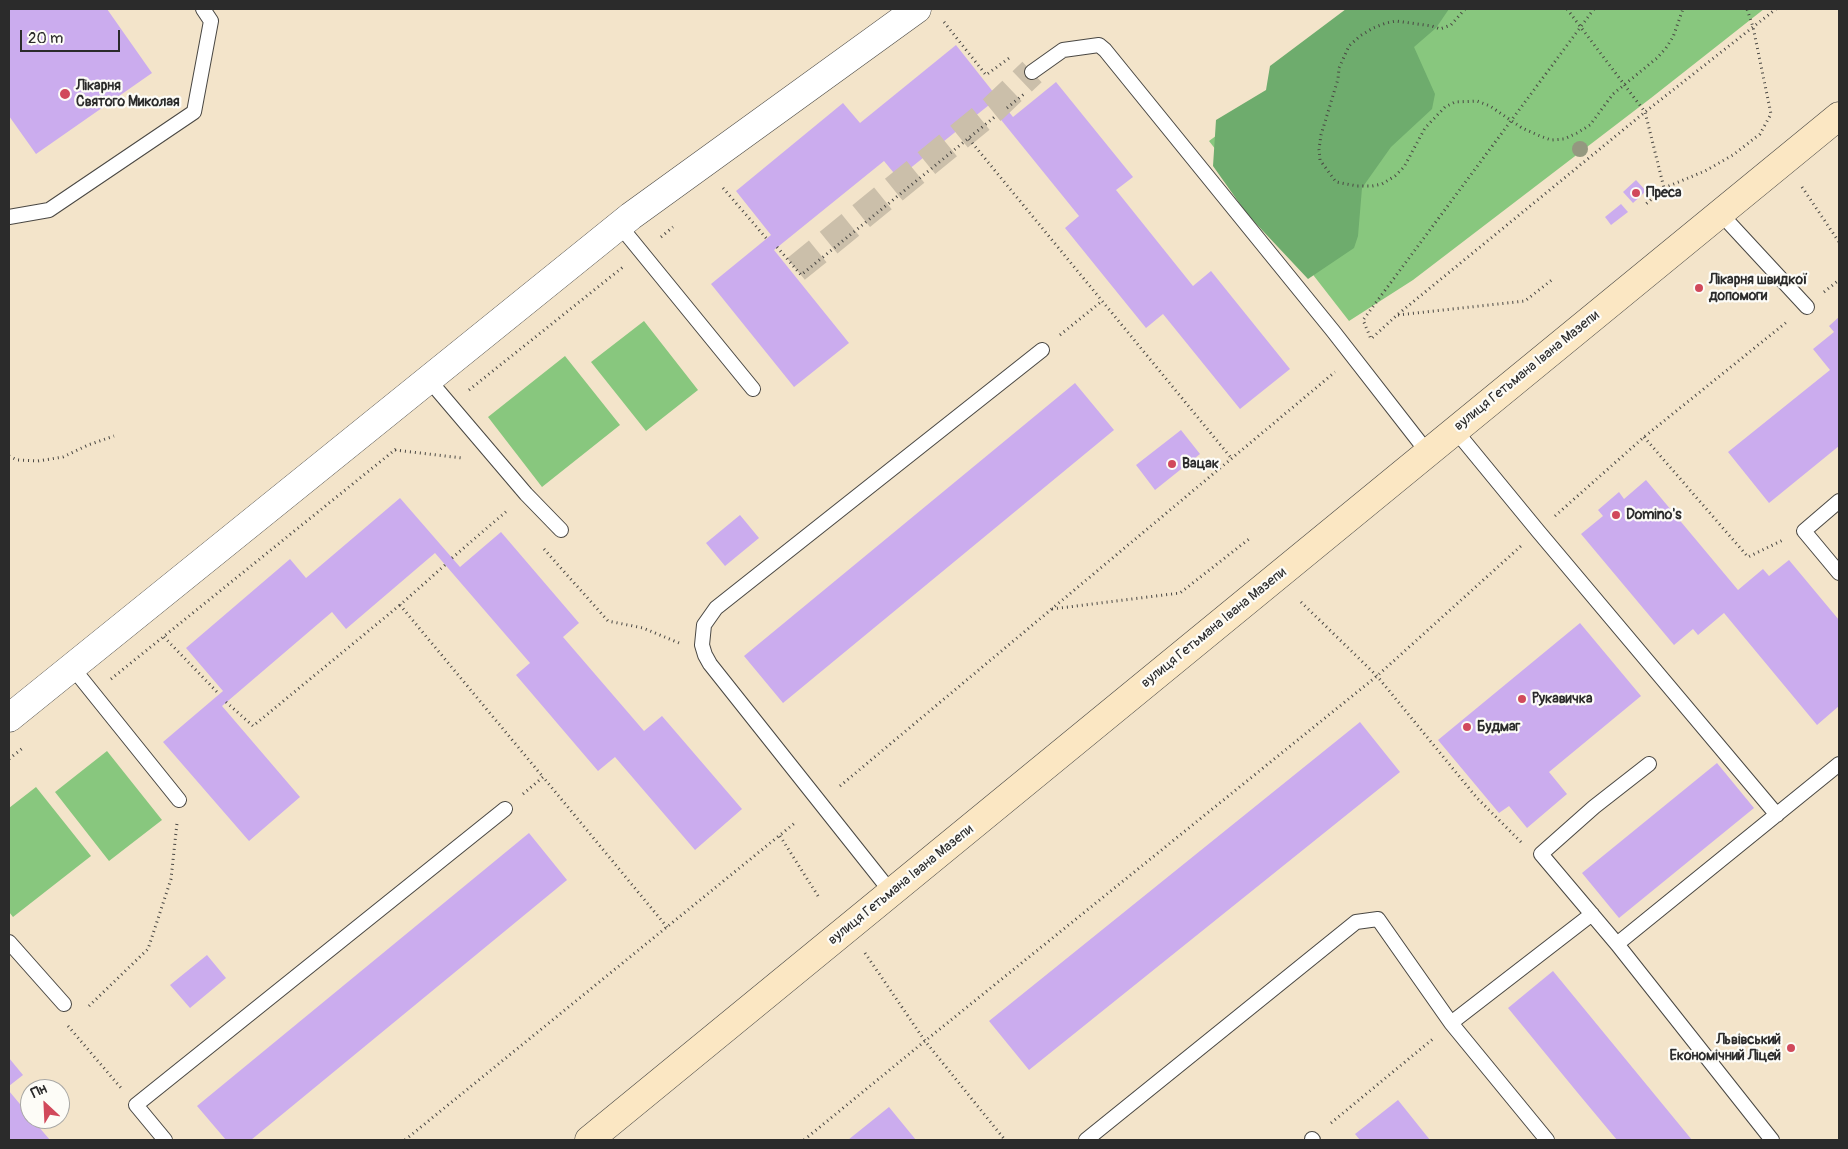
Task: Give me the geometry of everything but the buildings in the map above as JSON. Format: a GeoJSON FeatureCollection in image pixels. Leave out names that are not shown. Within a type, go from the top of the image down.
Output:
{"type":"FeatureCollection","features":[{"type":"Feature","properties":{"kind":"main road","name":"вулиця Гетьмана Івана Мазепи"},"geometry":{"type":"LineString","coordinates":[[589,1140],[1839,116]]}},
{"type":"Feature","properties":{"kind":"street"},"geometry":{"type":"LineString","coordinates":[[9,718],[631,216],[917,9]]}},
{"type":"Feature","properties":{"kind":"lane"},"geometry":{"type":"LineString","coordinates":[[9,217],[49,210],[194,112],[211,21],[203,9]]}},
{"type":"Feature","properties":{"kind":"lane"},"geometry":{"type":"LineString","coordinates":[[1032,72],[1063,50],[1099,46],[1105,50],[1333,331],[1428,453]]}},
{"type":"Feature","properties":{"kind":"lane"},"geometry":{"type":"LineString","coordinates":[[1720,213],[1806,307]]}},
{"type":"Feature","properties":{"kind":"lane"},"geometry":{"type":"LineString","coordinates":[[620,226],[753,389]]}},
{"type":"Feature","properties":{"kind":"lane"},"geometry":{"type":"LineString","coordinates":[[891,892],[705,655],[702,645],[704,625],[716,608],[1042,350]]}},
{"type":"Feature","properties":{"kind":"lane"},"geometry":{"type":"LineString","coordinates":[[429,380],[526,494],[561,530]]}},
{"type":"Feature","properties":{"kind":"lane"},"geometry":{"type":"LineString","coordinates":[[1456,430],[1776,815]]}},
{"type":"Feature","properties":{"kind":"lane"},"geometry":{"type":"LineString","coordinates":[[1839,501],[1804,531],[1839,573]]}},
{"type":"Feature","properties":{"kind":"lane"},"geometry":{"type":"LineString","coordinates":[[72,667],[179,800]]}},
{"type":"Feature","properties":{"kind":"lane"},"geometry":{"type":"LineString","coordinates":[[1649,764],[1594,807],[1541,854],[1618,944],[1772,1140]]}},
{"type":"Feature","properties":{"kind":"lane"},"geometry":{"type":"LineString","coordinates":[[1618,944],[1839,764]]}},
{"type":"Feature","properties":{"kind":"lane"},"geometry":{"type":"LineString","coordinates":[[165,1140],[136,1106],[505,809]]}},
{"type":"Feature","properties":{"kind":"lane"},"geometry":{"type":"LineString","coordinates":[[1451,1024],[1592,914]]}},
{"type":"Feature","properties":{"kind":"lane"},"geometry":{"type":"LineString","coordinates":[[1086,1140],[1356,922],[1378,919],[1451,1024],[1547,1140]]}},
{"type":"Feature","properties":{"kind":"lane"},"geometry":{"type":"LineString","coordinates":[[9,942],[64,1004]]}},
{"type":"Feature","properties":{"kind":"path"},"geometry":{"type":"LineString","coordinates":[[1465,9],[1451,25],[1440,29],[1432,26],[1396,21],[1373,28],[1349,46],[1339,68],[1337,85],[1321,135],[1319,149],[1320,160],[1336,182],[1356,186],[1372,186],[1382,184],[1395,176],[1404,167],[1425,128],[1445,107],[1455,102],[1477,101],[1490,106],[1511,121],[1551,140],[1564,139],[1577,133],[1590,125],[1612,94],[1657,58],[1666,48],[1673,37],[1683,9]]}},
{"type":"Feature","properties":{"kind":"path"},"geometry":{"type":"LineString","coordinates":[[1567,9],[1645,112],[1664,188]]}},
{"type":"Feature","properties":{"kind":"path"},"geometry":{"type":"LineString","coordinates":[[1594,9],[1363,320],[1371,339],[1397,315],[1645,112],[1776,9]]}},
{"type":"Feature","properties":{"kind":"path"},"geometry":{"type":"LineString","coordinates":[[1646,204],[1664,188],[1705,171],[1733,155],[1760,134],[1771,114],[1753,27],[1747,9]]}},
{"type":"Feature","properties":{"kind":"path"},"geometry":{"type":"LineString","coordinates":[[942,19],[986,75],[1016,53]]}},
{"type":"Feature","properties":{"kind":"path"},"geometry":{"type":"LineString","coordinates":[[777,247],[801,275],[997,115]]}},
{"type":"Feature","properties":{"kind":"path"},"geometry":{"type":"LineString","coordinates":[[969,139],[1232,459]]}},
{"type":"Feature","properties":{"kind":"path"},"geometry":{"type":"LineString","coordinates":[[702,164],[767,238]]}},
{"type":"Feature","properties":{"kind":"path"},"geometry":{"type":"LineString","coordinates":[[1801,186],[1839,242]]}},
{"type":"Feature","properties":{"kind":"path"},"geometry":{"type":"LineString","coordinates":[[716,193],[723,187]]}},
{"type":"Feature","properties":{"kind":"path"},"geometry":{"type":"LineString","coordinates":[[451,405],[680,222]]}},
{"type":"Feature","properties":{"kind":"path"},"geometry":{"type":"LineString","coordinates":[[1397,315],[1525,301],[1554,279]]}},
{"type":"Feature","properties":{"kind":"path"},"geometry":{"type":"LineString","coordinates":[[1552,518],[1644,437],[1839,280]]}},
{"type":"Feature","properties":{"kind":"path"},"geometry":{"type":"LineString","coordinates":[[1042,350],[1102,301]]}},
{"type":"Feature","properties":{"kind":"path"},"geometry":{"type":"LineString","coordinates":[[840,786],[1337,370]]}},
{"type":"Feature","properties":{"kind":"path"},"geometry":{"type":"LineString","coordinates":[[9,456],[17,460],[38,461],[63,457],[88,444],[114,436]]}},
{"type":"Feature","properties":{"kind":"path"},"geometry":{"type":"LineString","coordinates":[[1644,437],[1748,557],[1804,531]]}},
{"type":"Feature","properties":{"kind":"path"},"geometry":{"type":"LineString","coordinates":[[93,693],[164,638],[402,444]]}},
{"type":"Feature","properties":{"kind":"path"},"geometry":{"type":"LineString","coordinates":[[395,450],[462,458]]}},
{"type":"Feature","properties":{"kind":"path"},"geometry":{"type":"LineString","coordinates":[[452,558],[508,510],[514,517]]}},
{"type":"Feature","properties":{"kind":"path"},"geometry":{"type":"LineString","coordinates":[[1052,609],[1180,593],[1250,540]]}},
{"type":"Feature","properties":{"kind":"path"},"geometry":{"type":"LineString","coordinates":[[804,1140],[1377,676],[1525,542]]}},
{"type":"Feature","properties":{"kind":"path"},"geometry":{"type":"LineString","coordinates":[[541,547],[608,621],[643,628],[705,655]]}},
{"type":"Feature","properties":{"kind":"path"},"geometry":{"type":"LineString","coordinates":[[226,702],[253,726],[400,605],[445,565]]}},
{"type":"Feature","properties":{"kind":"path"},"geometry":{"type":"LineString","coordinates":[[1301,602],[1377,676],[1477,798],[1518,840],[1541,854]]}},
{"type":"Feature","properties":{"kind":"path"},"geometry":{"type":"LineString","coordinates":[[400,605],[667,927]]}},
{"type":"Feature","properties":{"kind":"path"},"geometry":{"type":"LineString","coordinates":[[141,611],[164,638],[218,694]]}},
{"type":"Feature","properties":{"kind":"path"},"geometry":{"type":"LineString","coordinates":[[9,759],[32,741]]}},
{"type":"Feature","properties":{"kind":"path"},"geometry":{"type":"LineString","coordinates":[[505,809],[543,778]]}},
{"type":"Feature","properties":{"kind":"path"},"geometry":{"type":"LineString","coordinates":[[88,1007],[148,949],[171,879],[179,800]]}},
{"type":"Feature","properties":{"kind":"path"},"geometry":{"type":"LineString","coordinates":[[405,1140],[796,822]]}},
{"type":"Feature","properties":{"kind":"path"},"geometry":{"type":"LineString","coordinates":[[780,836],[818,896]]}},
{"type":"Feature","properties":{"kind":"path"},"geometry":{"type":"LineString","coordinates":[[862,949],[925,1041],[1006,1140]]}},
{"type":"Feature","properties":{"kind":"path"},"geometry":{"type":"LineString","coordinates":[[68,1026],[75,1020]]}},
{"type":"Feature","properties":{"kind":"path"},"geometry":{"type":"LineString","coordinates":[[1313,1140],[1451,1024]]}},
{"type":"Feature","properties":{"kind":"path"},"geometry":{"type":"LineString","coordinates":[[82,1043],[136,1106]]}},
{"type":"Feature","properties":{"kind":"green space"},"geometry":{"type":"Polygon","coordinates":[[[1346,9],[1449,9],[1436,28],[1414,47],[1435,94],[1432,109],[1391,147],[1362,188],[1358,236],[1354,248],[1308,279],[1247,214],[1213,166],[1216,120],[1266,90],[1270,66],[1346,9]]]}},
{"type":"Feature","properties":{"kind":"green space"},"geometry":{"type":"Polygon","coordinates":[[[1371,9],[1764,9],[1413,280],[1349,321],[1209,141],[1281,88],[1371,9]]]}},
{"type":"Feature","properties":{"kind":"green space"},"geometry":{"type":"Polygon","coordinates":[[[644,321],[698,390],[646,431],[591,362],[644,321]]]}},
{"type":"Feature","properties":{"kind":"green space"},"geometry":{"type":"Polygon","coordinates":[[[565,356],[620,425],[542,487],[488,417],[565,356]]]}},
{"type":"Feature","properties":{"kind":"green space"},"geometry":{"type":"Polygon","coordinates":[[[107,751],[162,820],[109,861],[55,792],[107,751]]]}},
{"type":"Feature","properties":{"kind":"green space"},"geometry":{"type":"Polygon","coordinates":[[[36,787],[91,856],[13,917],[9,912],[9,808],[36,787]]]}},
{"type":"Feature","properties":{"kind":"tunnel"},"geometry":{"type":"LineString","coordinates":[[796,269],[993,109],[1032,72]]}},
{"type":"Feature","properties":{"kind":"place","name":"Лікарня Святого Миколая"},"geometry":{"type":"Point","coordinates":[65,94]}},
{"type":"Feature","properties":{"kind":"place","name":"Преса"},"geometry":{"type":"Point","coordinates":[1636,193]}},
{"type":"Feature","properties":{"kind":"place","name":"Лікарня швидкої допомоги"},"geometry":{"type":"Point","coordinates":[1699,288]}},
{"type":"Feature","properties":{"kind":"place","name":"Вацак"},"geometry":{"type":"Point","coordinates":[1172,464]}},
{"type":"Feature","properties":{"kind":"place","name":"Domino's"},"geometry":{"type":"Point","coordinates":[1616,515]}},
{"type":"Feature","properties":{"kind":"place","name":"Рукавичка"},"geometry":{"type":"Point","coordinates":[1522,699]}},
{"type":"Feature","properties":{"kind":"place","name":"Будмаг"},"geometry":{"type":"Point","coordinates":[1467,727]}},
{"type":"Feature","properties":{"kind":"place","name":"Львівський Економічний Ліцей"},"geometry":{"type":"Point","coordinates":[1791,1048]}}]}
